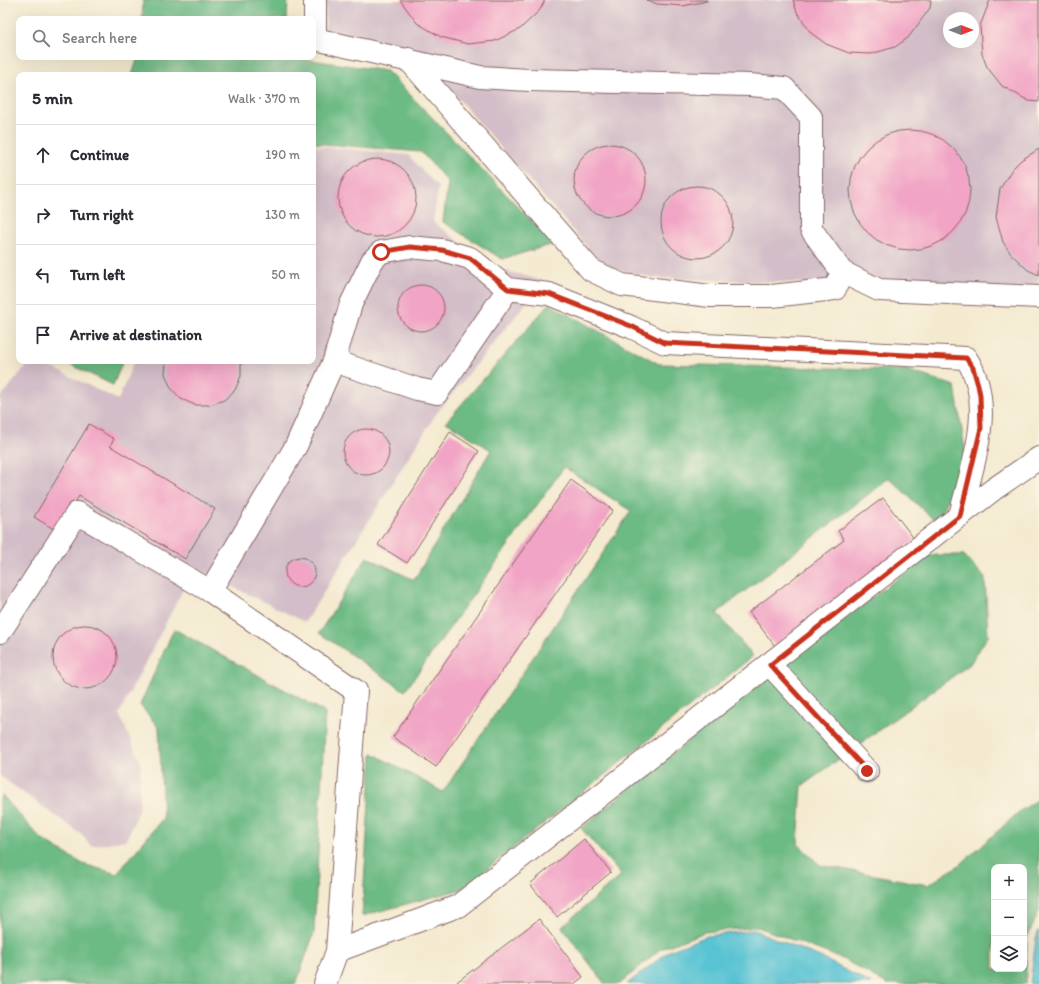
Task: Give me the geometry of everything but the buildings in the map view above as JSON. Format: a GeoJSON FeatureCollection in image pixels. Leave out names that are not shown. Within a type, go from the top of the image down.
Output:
{"type":"FeatureCollection","features":[{"type":"Feature","properties":{"kind":"lane"},"geometry":{"type":"LineString","coordinates":[[315,0],[315,16]]}},
{"type":"Feature","properties":{"kind":"lane"},"geometry":{"type":"LineString","coordinates":[[316,39],[408,59],[480,77],[529,80],[750,85],[784,88],[810,117],[811,229],[842,272],[879,290],[1039,297]]}},
{"type":"Feature","properties":{"kind":"lane"},"geometry":{"type":"LineString","coordinates":[[408,59],[591,270],[622,285],[710,296],[772,296],[835,289],[842,272]]}},
{"type":"Feature","properties":{"kind":"lane"},"geometry":{"type":"LineString","coordinates":[[210,591],[296,446],[334,361],[351,304],[372,261],[381,252],[410,247],[442,250],[470,258],[508,289],[549,294],[631,326],[665,343],[966,358],[973,368],[979,390],[981,428],[960,516]]}},
{"type":"Feature","properties":{"kind":"lane"},"geometry":{"type":"LineString","coordinates":[[334,361],[417,389],[437,393],[508,289]]}},
{"type":"Feature","properties":{"kind":"lane"},"geometry":{"type":"LineString","coordinates":[[337,951],[458,906],[960,516],[1039,458]]}},
{"type":"Feature","properties":{"kind":"lane"},"geometry":{"type":"LineString","coordinates":[[0,632],[77,513],[210,591],[356,691],[337,951],[325,984]]}},
{"type":"Feature","properties":{"kind":"lane"},"geometry":{"type":"LineString","coordinates":[[770,665],[867,771]]}},
{"type":"Feature","properties":{"kind":"shaded area"},"geometry":{"type":"Polygon","coordinates":[[[326,0],[1039,0],[1039,291],[656,278],[605,267],[415,49],[325,30],[326,0]]]}},
{"type":"Feature","properties":{"kind":"shaded area"},"geometry":{"type":"Polygon","coordinates":[[[316,146],[408,155],[438,187],[433,222],[495,268],[544,281],[436,414],[305,622],[194,568],[119,714],[141,763],[139,811],[126,840],[91,846],[82,835],[0,776],[0,398],[28,364],[45,364],[118,400],[133,364],[316,364],[316,146]]]}},
{"type":"Feature","properties":{"kind":"green space"},"geometry":{"type":"Polygon","coordinates":[[[143,0],[288,0],[287,16],[142,16],[143,0]]]}},
{"type":"Feature","properties":{"kind":"green space"},"geometry":{"type":"Polygon","coordinates":[[[137,60],[311,60],[387,71],[554,244],[502,259],[443,222],[448,182],[421,152],[316,143],[316,72],[133,72],[137,60]]]}},
{"type":"Feature","properties":{"kind":"green space"},"geometry":{"type":"Polygon","coordinates":[[[549,304],[659,364],[906,370],[955,386],[966,456],[937,523],[889,478],[717,613],[753,656],[462,889],[362,916],[372,753],[443,792],[631,511],[564,467],[405,691],[319,633],[367,557],[414,580],[491,450],[446,422],[549,304]]]}},
{"type":"Feature","properties":{"kind":"green space"},"geometry":{"type":"Polygon","coordinates":[[[69,364],[122,364],[113,385],[69,364]]]}},
{"type":"Feature","properties":{"kind":"green space"},"geometry":{"type":"Polygon","coordinates":[[[928,555],[964,555],[985,578],[988,636],[970,664],[802,786],[798,844],[820,865],[928,885],[961,864],[1020,811],[1039,799],[1039,911],[1027,938],[1027,864],[991,864],[991,972],[1026,972],[1026,984],[887,984],[843,959],[758,927],[705,932],[660,949],[620,984],[605,984],[562,927],[621,875],[581,828],[764,680],[928,555]]]}},
{"type":"Feature","properties":{"kind":"green space"},"geometry":{"type":"Polygon","coordinates":[[[174,629],[325,712],[314,933],[296,984],[0,984],[0,799],[2,795],[41,839],[83,864],[117,874],[163,818],[159,728],[140,705],[174,629]]]}},
{"type":"Feature","properties":{"kind":"water"},"geometry":{"type":"Polygon","coordinates":[[[754,930],[820,957],[872,984],[627,984],[669,951],[707,936],[754,930]]]}},
{"type":"Feature","properties":{"kind":"water"},"geometry":{"type":"Polygon","coordinates":[[[1039,930],[1039,984],[1030,984],[1036,938],[1039,930]]]}},
{"type":"Feature","properties":{"kind":"route"},"geometry":{"type":"LineString","coordinates":[[381,252],[410,247],[442,250],[470,258],[508,289],[549,294],[631,326],[665,343],[966,358],[973,368],[978,385],[980,395],[981,428],[960,516],[770,665],[867,771]]}}]}
